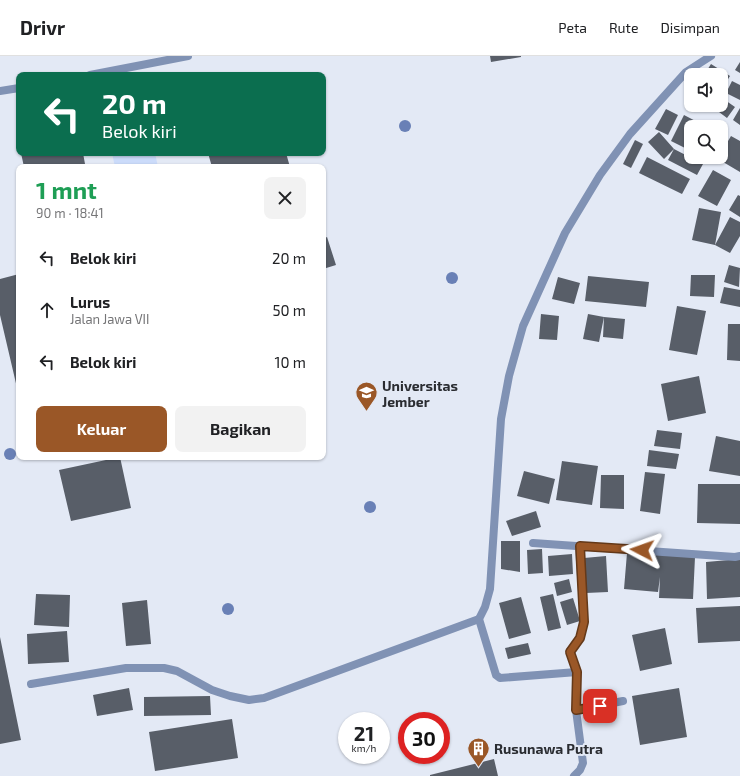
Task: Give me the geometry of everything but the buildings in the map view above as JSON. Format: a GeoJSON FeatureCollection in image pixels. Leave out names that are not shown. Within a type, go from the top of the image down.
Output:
{"type":"FeatureCollection","features":[{"type":"Feature","properties":{"kind":"street"},"geometry":{"type":"LineString","coordinates":[[105,72],[188,56]]}},
{"type":"Feature","properties":{"kind":"street"},"geometry":{"type":"LineString","coordinates":[[31,684],[126,668],[157,668],[177,671],[212,690],[230,696],[249,700],[264,698],[479,619],[485,607],[490,589],[501,419],[509,376],[523,326],[565,233],[600,175],[630,134],[686,72],[711,56]]}},
{"type":"Feature","properties":{"kind":"street"},"geometry":{"type":"LineString","coordinates":[[0,91],[16,88]]}},
{"type":"Feature","properties":{"kind":"street"},"geometry":{"type":"LineString","coordinates":[[533,543],[735,557],[740,556]]}},
{"type":"Feature","properties":{"kind":"street"},"geometry":{"type":"LineString","coordinates":[[574,776],[580,770],[583,763],[576,710],[577,672],[570,652],[580,638],[584,622],[580,546]]}},
{"type":"Feature","properties":{"kind":"street"},"geometry":{"type":"LineString","coordinates":[[479,619],[496,675],[500,678],[577,672]]}},
{"type":"Feature","properties":{"kind":"street"},"geometry":{"type":"LineString","coordinates":[[576,710],[623,701]]}},
{"type":"Feature","properties":{"kind":"shaded area"},"geometry":{"type":"Polygon","coordinates":[[[113,156],[156,156],[157,164],[114,164],[113,156]]]}},
{"type":"Feature","properties":{"kind":"place","name":"Universitas Jember"},"geometry":{"type":"Point","coordinates":[366,412]}},
{"type":"Feature","properties":{"kind":"place","name":"Rusunawa Putra"},"geometry":{"type":"Point","coordinates":[478,768]}},
{"type":"Feature","properties":{"kind":"route"},"geometry":{"type":"LineString","coordinates":[[600,706],[576,710],[577,672],[570,652],[580,638],[584,622],[580,546],[642,550]]}}]}
